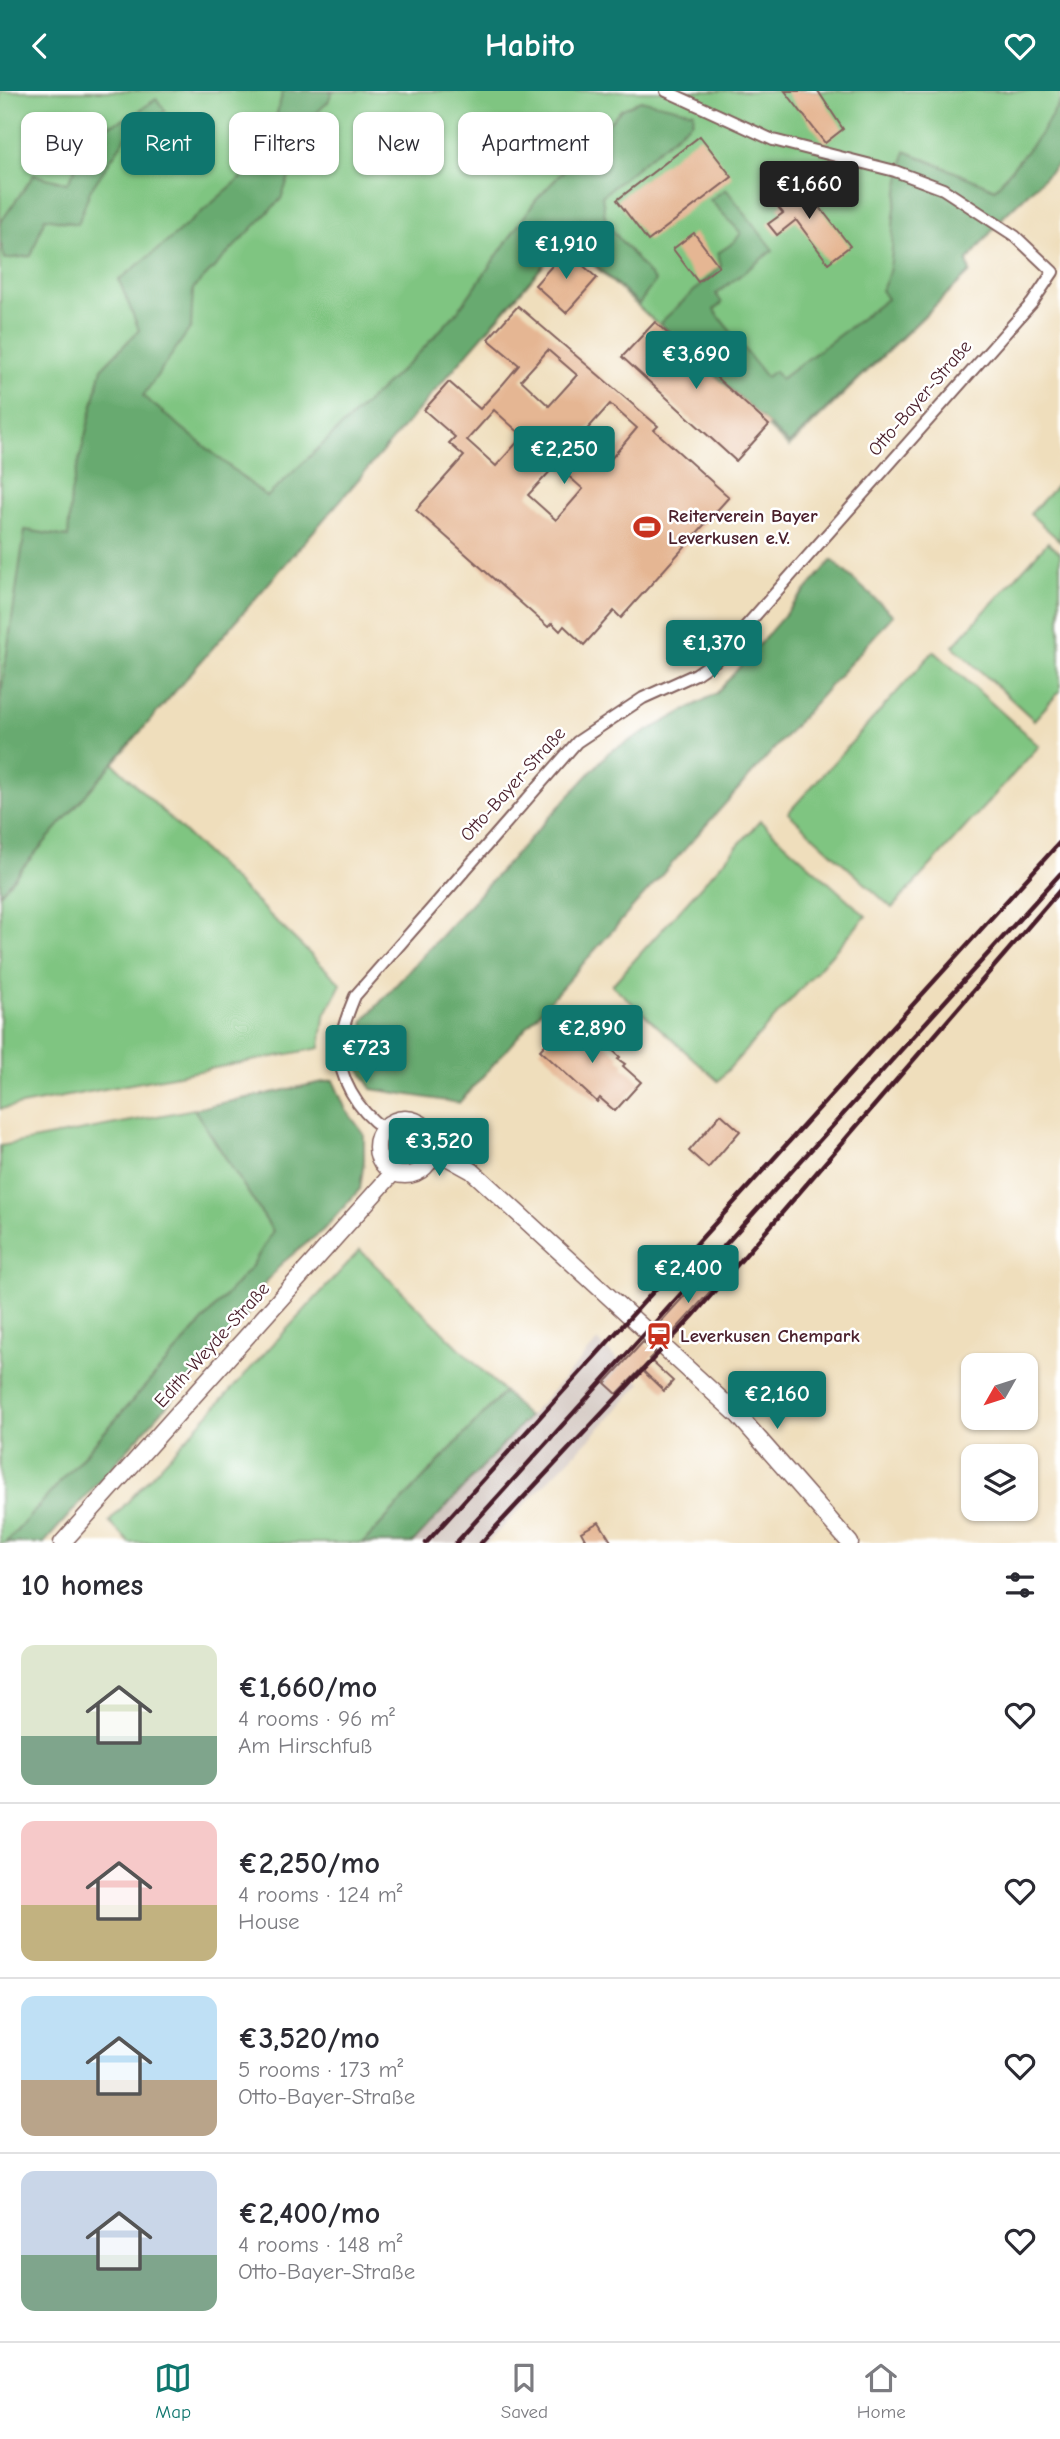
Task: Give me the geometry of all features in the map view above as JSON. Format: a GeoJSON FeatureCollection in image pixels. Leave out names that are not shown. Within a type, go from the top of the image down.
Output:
{"type":"FeatureCollection","features":[{"type":"Feature","properties":{"kind":"street","name":"Otto-Bayer-Straße"},"geometry":{"type":"LineString","coordinates":[[383,1129],[365,1113],[348,1086],[340,1057],[344,1024],[355,996],[576,742],[643,698],[696,674],[715,661],[1032,303],[1053,272],[1015,236],[943,189],[895,171],[773,140],[666,91]]}},
{"type":"Feature","properties":{"kind":"street"},"geometry":{"type":"LineString","coordinates":[[434,1150],[423,1168],[412,1174],[392,1174],[379,1156],[377,1143],[383,1129],[400,1120],[414,1121],[429,1134],[434,1150],[472,1171],[738,1415],[850,1543]]}},
{"type":"Feature","properties":{"kind":"street","name":"Edith-Weyde-Straße"},"geometry":{"type":"LineString","coordinates":[[62,1543],[392,1174]]}},
{"type":"Feature","properties":{"kind":"shaded area"},"geometry":{"type":"Polygon","coordinates":[[[598,1341],[641,1383],[601,1427],[487,1543],[413,1543],[598,1341]]]}},
{"type":"Feature","properties":{"kind":"green space"},"geometry":{"type":"Polygon","coordinates":[[[0,91],[1060,91],[1060,162],[1004,216],[967,261],[970,272],[789,447],[566,239],[113,763],[341,984],[324,1017],[320,1048],[0,1109],[0,91]]]}},
{"type":"Feature","properties":{"kind":"green space"},"geometry":{"type":"Polygon","coordinates":[[[283,91],[332,91],[328,102],[317,112],[277,112],[283,91]]]}},
{"type":"Feature","properties":{"kind":"green space"},"geometry":{"type":"Polygon","coordinates":[[[156,99],[166,111],[164,112],[137,112],[156,99]]]}},
{"type":"Feature","properties":{"kind":"green space"},"geometry":{"type":"Polygon","coordinates":[[[640,100],[694,112],[693,121],[602,196],[606,223],[655,281],[639,304],[566,239],[0,894],[0,700],[25,530],[68,537],[71,493],[102,368],[139,330],[119,280],[244,175],[290,175],[281,199],[193,289],[191,327],[143,396],[267,497],[419,353],[458,311],[536,200],[560,175],[613,175],[613,118],[621,110],[640,100]]]}},
{"type":"Feature","properties":{"kind":"green space"},"geometry":{"type":"Polygon","coordinates":[[[1060,101],[1060,162],[1004,216],[967,261],[970,272],[789,444],[660,323],[721,266],[718,253],[733,243],[741,233],[710,200],[726,189],[773,250],[716,294],[722,303],[714,310],[766,377],[775,371],[781,379],[887,299],[881,290],[889,273],[894,215],[905,151],[995,189],[1040,135],[1060,101]]]}},
{"type":"Feature","properties":{"kind":"green space"},"geometry":{"type":"Polygon","coordinates":[[[121,120],[121,144],[107,166],[107,126],[121,120]]]}},
{"type":"Feature","properties":{"kind":"green space"},"geometry":{"type":"Polygon","coordinates":[[[34,175],[67,183],[72,175],[101,175],[90,191],[78,224],[45,218],[31,256],[5,259],[0,241],[0,223],[34,175]]]}},
{"type":"Feature","properties":{"kind":"green space"},"geometry":{"type":"Polygon","coordinates":[[[1060,482],[1060,541],[1030,514],[1060,482]]]}},
{"type":"Feature","properties":{"kind":"green space"},"geometry":{"type":"Polygon","coordinates":[[[1048,542],[1060,553],[1060,691],[1034,720],[953,646],[1048,542]]]}},
{"type":"Feature","properties":{"kind":"green space"},"geometry":{"type":"Polygon","coordinates":[[[832,560],[893,615],[459,1103],[372,1089],[357,1064],[364,1020],[609,752],[717,693],[832,560]]]}},
{"type":"Feature","properties":{"kind":"green space"},"geometry":{"type":"Polygon","coordinates":[[[934,651],[1039,746],[892,908],[788,813],[934,651]]]}},
{"type":"Feature","properties":{"kind":"green space"},"geometry":{"type":"Polygon","coordinates":[[[760,821],[866,916],[718,1081],[612,985],[760,821]]]}},
{"type":"Feature","properties":{"kind":"green space"},"geometry":{"type":"Polygon","coordinates":[[[333,1080],[346,1110],[364,1134],[360,1189],[323,1230],[282,1263],[257,1293],[246,1317],[44,1543],[6,1543],[252,1266],[273,1231],[194,1109],[333,1080]]]}},
{"type":"Feature","properties":{"kind":"green space"},"geometry":{"type":"Polygon","coordinates":[[[194,1109],[273,1231],[252,1266],[6,1543],[0,1543],[0,1146],[194,1109]]]}},
{"type":"Feature","properties":{"kind":"green space"},"geometry":{"type":"Polygon","coordinates":[[[360,1250],[504,1392],[363,1543],[130,1543],[109,1522],[360,1250]]]}},
{"type":"Feature","properties":{"kind":"green space"},"geometry":{"type":"Polygon","coordinates":[[[504,1392],[528,1417],[413,1543],[363,1543],[504,1392]]]}},
{"type":"Feature","properties":{"kind":"building"},"geometry":{"type":"Polygon","coordinates":[[[785,91],[818,91],[843,129],[825,143],[785,91]]]}},
{"type":"Feature","properties":{"kind":"building"},"geometry":{"type":"Polygon","coordinates":[[[700,136],[732,177],[648,241],[617,200],[700,136]]]}},
{"type":"Feature","properties":{"kind":"building"},"geometry":{"type":"Polygon","coordinates":[[[798,179],[850,246],[828,263],[796,220],[777,235],[768,224],[783,213],[778,207],[783,204],[777,195],[798,179]]]}},
{"type":"Feature","properties":{"kind":"building"},"geometry":{"type":"Polygon","coordinates":[[[694,233],[719,266],[698,282],[673,249],[694,233]]]}},
{"type":"Feature","properties":{"kind":"building"},"geometry":{"type":"Polygon","coordinates":[[[566,250],[597,278],[566,313],[535,285],[566,250]]]}},
{"type":"Feature","properties":{"kind":"building"},"geometry":{"type":"Polygon","coordinates":[[[518,306],[658,426],[654,430],[729,497],[621,618],[614,611],[584,645],[564,626],[560,631],[552,623],[548,627],[416,510],[464,456],[449,443],[455,437],[424,410],[449,382],[480,409],[519,365],[488,339],[518,306]],[[548,350],[521,380],[549,406],[577,375],[548,350]],[[610,404],[582,435],[610,460],[637,428],[610,404]],[[494,410],[467,440],[496,466],[523,436],[494,410]],[[556,465],[528,495],[556,520],[583,489],[556,465]]]}},
{"type":"Feature","properties":{"kind":"building"},"geometry":{"type":"Polygon","coordinates":[[[655,322],[769,425],[736,461],[622,357],[655,322]]]}},
{"type":"Feature","properties":{"kind":"building"},"geometry":{"type":"Polygon","coordinates":[[[578,1019],[620,1057],[618,1059],[625,1064],[623,1066],[641,1082],[615,1111],[600,1098],[597,1102],[540,1050],[553,1036],[554,1038],[559,1033],[562,1036],[578,1019]]]}},
{"type":"Feature","properties":{"kind":"building"},"geometry":{"type":"Polygon","coordinates":[[[721,1114],[740,1131],[708,1168],[689,1151],[721,1114]]]}},
{"type":"Feature","properties":{"kind":"building"},"geometry":{"type":"Polygon","coordinates":[[[706,1272],[718,1283],[669,1337],[657,1326],[706,1272]]]}},
{"type":"Feature","properties":{"kind":"building"},"geometry":{"type":"Polygon","coordinates":[[[643,1342],[655,1353],[649,1359],[673,1381],[664,1391],[641,1369],[617,1394],[605,1383],[643,1342]]]}},
{"type":"Feature","properties":{"kind":"building"},"geometry":{"type":"Polygon","coordinates":[[[599,1522],[612,1543],[587,1543],[581,1532],[599,1522]]]}},
{"type":"Feature","properties":{"kind":"railway"},"geometry":{"type":"LineString","coordinates":[[426,1543],[1060,842]]}},
{"type":"Feature","properties":{"kind":"railway"},"geometry":{"type":"LineString","coordinates":[[456,1543],[1060,874]]}},
{"type":"Feature","properties":{"kind":"railway"},"geometry":{"type":"LineString","coordinates":[[481,1543],[693,1316],[1060,890]]}},
{"type":"Feature","properties":{"kind":"place","name":"Reiterverein Bayer Leverkusen e.V."},"geometry":{"type":"Point","coordinates":[647,527]}},
{"type":"Feature","properties":{"kind":"place","name":"Leverkusen Chempark"},"geometry":{"type":"Point","coordinates":[659,1336]}}]}
